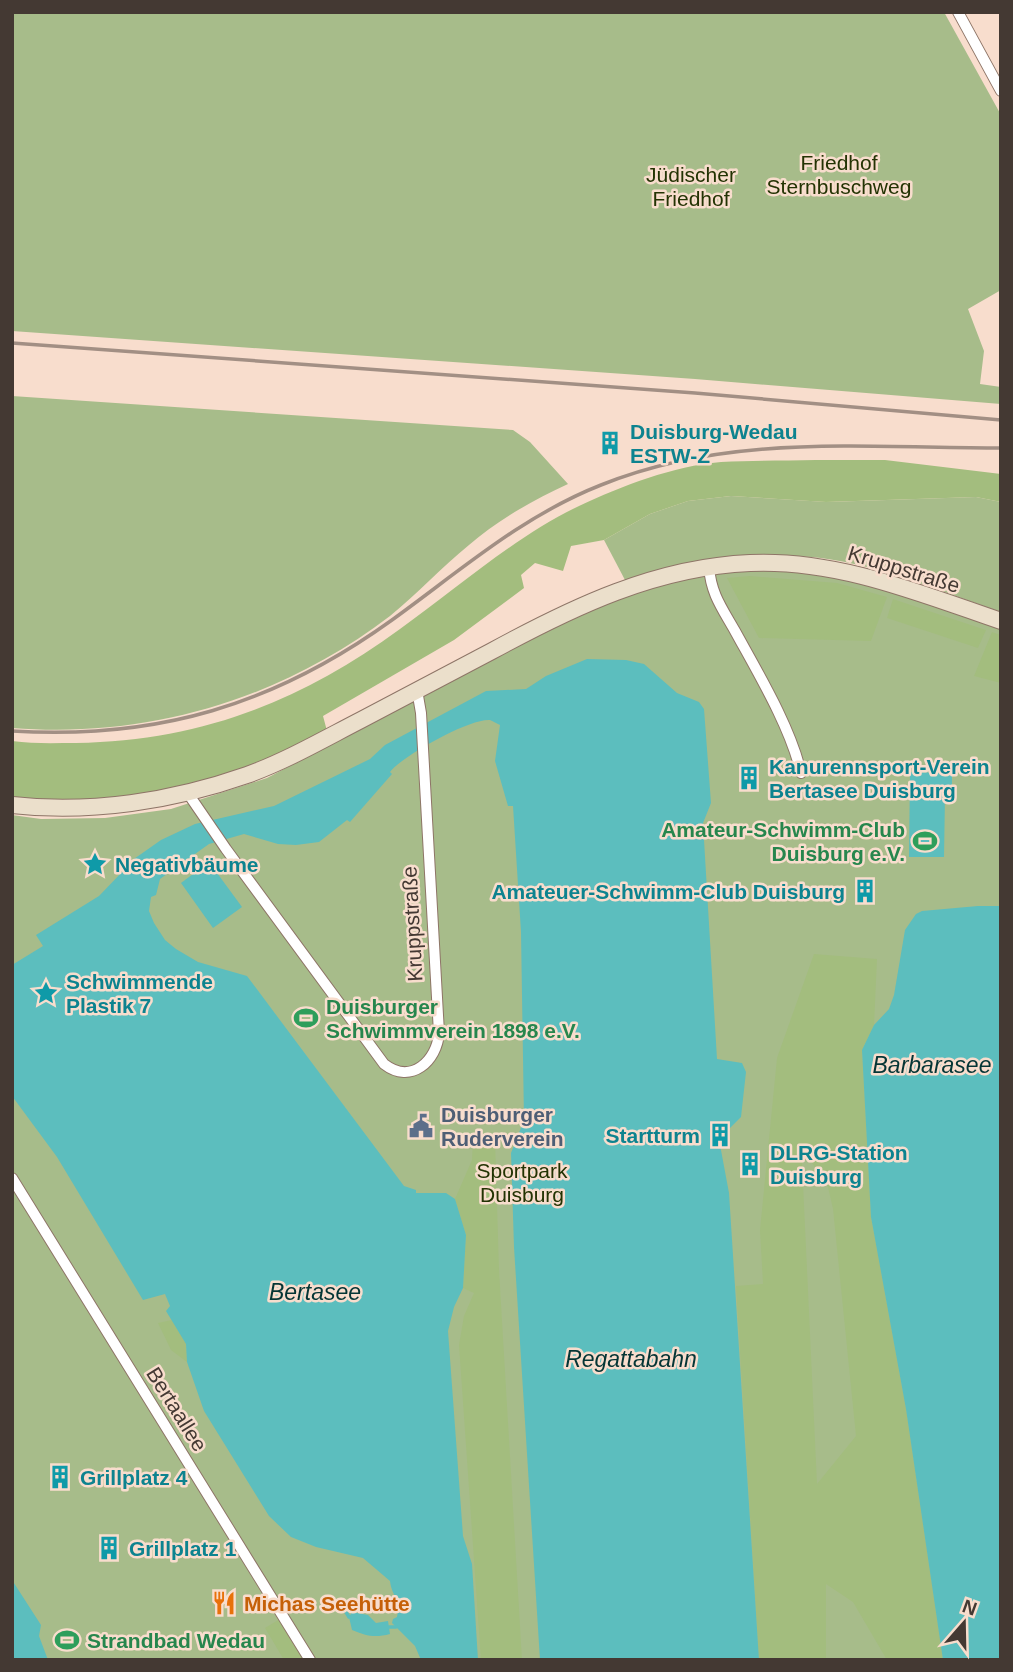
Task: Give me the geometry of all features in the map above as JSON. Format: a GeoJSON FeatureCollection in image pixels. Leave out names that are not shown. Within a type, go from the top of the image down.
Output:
{"type":"FeatureCollection","features":[{"type":"Feature","properties":{"kind":"street"},"geometry":{"type":"LineString","coordinates":[[958,12],[1001,91]]}},
{"type":"Feature","properties":{"kind":"street","name":"Kruppstraße"},"geometry":{"type":"LineString","coordinates":[[12,805],[66,808],[108,806],[187,792],[246,775],[287,758],[558,615],[608,593],[662,576],[709,567],[751,563],[835,569],[875,579],[1001,621]]}},
{"type":"Feature","properties":{"kind":"street"},"geometry":{"type":"LineString","coordinates":[[709,567],[712,592],[763,684],[797,754],[801,774]]}},
{"type":"Feature","properties":{"kind":"street","name":"Kruppstraße"},"geometry":{"type":"LineString","coordinates":[[187,792],[384,1064],[392,1070],[402,1072],[423,1066],[435,1052],[439,1033],[421,718],[417,690]]}},
{"type":"Feature","properties":{"kind":"street","name":"Bertaallee"},"geometry":{"type":"LineString","coordinates":[[12,1178],[310,1660]]}},
{"type":"Feature","properties":{"kind":"green space","name":"Friedhof Sternbuschweg"},"geometry":{"type":"Polygon","coordinates":[[[12,12],[944,12],[1001,115],[1001,290],[968,309],[984,351],[980,384],[1001,387],[1001,404],[695,379],[12,331],[12,12]]]}},
{"type":"Feature","properties":{"kind":"green space"},"geometry":{"type":"Polygon","coordinates":[[[12,396],[513,430],[530,442],[568,484],[492,527],[459,553],[390,616],[348,645],[259,691],[212,707],[114,727],[63,730],[12,728],[12,396]]]}},
{"type":"Feature","properties":{"kind":"green space"},"geometry":{"type":"Polygon","coordinates":[[[885,460],[1001,474],[1001,502],[976,497],[826,502],[731,496],[688,501],[650,514],[604,540],[571,546],[563,571],[535,563],[521,575],[524,588],[454,640],[323,716],[327,731],[244,770],[186,787],[84,802],[12,799],[12,741],[121,741],[165,735],[247,713],[286,697],[362,655],[510,547],[579,506],[630,484],[703,464],[885,460]]]}},
{"type":"Feature","properties":{"kind":"green space"},"geometry":{"type":"Polygon","coordinates":[[[731,496],[827,502],[976,497],[1001,502],[1001,612],[889,573],[816,557],[703,561],[664,568],[625,580],[604,540],[650,514],[688,501],[731,496]]]}},
{"type":"Feature","properties":{"kind":"green space","name":"Sportpark Duisburg"},"geometry":{"type":"Polygon","coordinates":[[[768,569],[803,572],[875,586],[1001,628],[1001,1660],[12,1660],[12,815],[41,819],[105,818],[171,809],[267,778],[601,602],[681,577],[768,569]]]}},
{"type":"Feature","properties":{"kind":"green space"},"geometry":{"type":"Polygon","coordinates":[[[750,576],[837,583],[887,597],[871,641],[759,638],[727,578],[750,576]]]}},
{"type":"Feature","properties":{"kind":"green space"},"geometry":{"type":"Polygon","coordinates":[[[893,599],[986,630],[978,648],[887,618],[893,599]]]}},
{"type":"Feature","properties":{"kind":"green space"},"geometry":{"type":"Polygon","coordinates":[[[992,632],[1001,635],[1001,683],[974,676],[992,632]]]}},
{"type":"Feature","properties":{"kind":"green space"},"geometry":{"type":"Polygon","coordinates":[[[814,954],[877,959],[874,1025],[862,1050],[871,1217],[906,1409],[943,1660],[887,1660],[853,1602],[826,1584],[826,1660],[759,1660],[736,1286],[763,1284],[760,1230],[777,1058],[814,954]],[[806,1154],[802,1162],[817,1484],[856,1436],[833,1209],[828,1187],[806,1154]]]}},
{"type":"Feature","properties":{"kind":"green space"},"geometry":{"type":"Polygon","coordinates":[[[495,1139],[499,1270],[522,1660],[481,1660],[459,1345],[464,1316],[474,1293],[463,1288],[466,1235],[455,1199],[472,1160],[473,1141],[495,1139]]]}},
{"type":"Feature","properties":{"kind":"green space"},"geometry":{"type":"Polygon","coordinates":[[[172,1320],[186,1344],[187,1362],[171,1350],[158,1323],[172,1320]]]}},
{"type":"Feature","properties":{"kind":"green space"},"geometry":{"type":"Polygon","coordinates":[[[280,1619],[305,1660],[284,1660],[265,1628],[280,1619]]]}},
{"type":"Feature","properties":{"kind":"water"},"geometry":{"type":"Polygon","coordinates":[[[587,659],[626,660],[644,664],[677,693],[699,702],[704,709],[711,803],[703,823],[717,1059],[742,1063],[746,1072],[741,1117],[725,1133],[718,1134],[729,1193],[759,1660],[540,1660],[514,1247],[511,1153],[524,1120],[521,932],[513,806],[508,806],[495,761],[500,725],[490,720],[468,725],[437,739],[408,757],[390,772],[392,774],[350,822],[347,820],[319,842],[278,844],[244,834],[209,844],[160,879],[156,895],[151,897],[149,911],[165,940],[176,949],[198,962],[247,976],[404,1186],[416,1190],[416,1193],[446,1193],[455,1199],[466,1235],[463,1288],[454,1307],[448,1331],[463,1536],[472,1564],[478,1660],[421,1660],[415,1646],[392,1623],[397,1617],[398,1605],[390,1581],[363,1558],[316,1547],[291,1537],[269,1516],[204,1411],[187,1362],[186,1344],[166,1311],[170,1306],[165,1294],[143,1300],[57,1157],[12,1096],[12,965],[43,946],[36,935],[99,896],[124,870],[124,866],[161,840],[195,824],[274,806],[370,759],[385,745],[486,691],[526,689],[546,676],[587,659]]]}},
{"type":"Feature","properties":{"kind":"water"},"geometry":{"type":"Polygon","coordinates":[[[910,772],[952,773],[952,796],[945,796],[944,857],[909,857],[910,772]]]}},
{"type":"Feature","properties":{"kind":"water"},"geometry":{"type":"Polygon","coordinates":[[[209,862],[242,907],[213,928],[181,883],[209,862]]]}},
{"type":"Feature","properties":{"kind":"water","name":"Barbarasee"},"geometry":{"type":"Polygon","coordinates":[[[1001,906],[1001,1660],[943,1660],[906,1409],[871,1217],[862,1050],[874,1025],[889,1009],[894,995],[905,930],[916,914],[922,911],[1001,906]]]}},
{"type":"Feature","properties":{"kind":"water"},"geometry":{"type":"Polygon","coordinates":[[[12,1580],[41,1625],[39,1636],[48,1660],[12,1660],[12,1580]]]}},
{"type":"Feature","properties":{"kind":"water"},"geometry":{"type":"Polygon","coordinates":[[[352,1612],[368,1615],[376,1623],[388,1621],[390,1634],[371,1636],[352,1630],[349,1617],[352,1612]]]}},
{"type":"Feature","properties":{"kind":"waterway"},"geometry":{"type":"LineString","coordinates":[[341,1604],[349,1617]]}},
{"type":"Feature","properties":{"kind":"waterway"},"geometry":{"type":"LineString","coordinates":[[389,1627],[396,1627]]}},
{"type":"Feature","properties":{"kind":"railway"},"geometry":{"type":"LineString","coordinates":[[12,343],[695,393],[1001,420]]}},
{"type":"Feature","properties":{"kind":"railway"},"geometry":{"type":"LineString","coordinates":[[12,731],[65,732],[165,722],[212,711],[258,695],[348,650],[492,546],[545,512],[601,485],[649,468],[748,450],[798,447],[1001,448]]}},
{"type":"Feature","properties":{"kind":"place","name":"Duisburg-Wedau ESTW-Z"},"geometry":{"type":"Point","coordinates":[610,443]}},
{"type":"Feature","properties":{"kind":"place","name":"Kanurennsport-Verein Bertasee Duisburg"},"geometry":{"type":"Point","coordinates":[749,778]}},
{"type":"Feature","properties":{"kind":"place","name":"Amateur-Schwimm-Club Duisburg e.V."},"geometry":{"type":"Point","coordinates":[925,841]}},
{"type":"Feature","properties":{"kind":"place","name":"Negativbäume"},"geometry":{"type":"Point","coordinates":[95,864]}},
{"type":"Feature","properties":{"kind":"place","name":"Amateuer-Schwimm-Club Duisburg"},"geometry":{"type":"Point","coordinates":[865,891]}},
{"type":"Feature","properties":{"kind":"place","name":"Schwimmende Plastik 7"},"geometry":{"type":"Point","coordinates":[46,993]}},
{"type":"Feature","properties":{"kind":"place","name":"Duisburger Schwimmverein 1898 e.V."},"geometry":{"type":"Point","coordinates":[306,1018]}},
{"type":"Feature","properties":{"kind":"place","name":"Duisburger Ruderverein"},"geometry":{"type":"Point","coordinates":[421,1126]}},
{"type":"Feature","properties":{"kind":"place","name":"Startturm"},"geometry":{"type":"Point","coordinates":[720,1135]}},
{"type":"Feature","properties":{"kind":"place","name":"DLRG-Station Duisburg"},"geometry":{"type":"Point","coordinates":[750,1164]}},
{"type":"Feature","properties":{"kind":"place","name":"Grillplatz 4"},"geometry":{"type":"Point","coordinates":[60,1477]}},
{"type":"Feature","properties":{"kind":"place","name":"Grillplatz 1"},"geometry":{"type":"Point","coordinates":[109,1548]}},
{"type":"Feature","properties":{"kind":"place","name":"Michas Seehütte"},"geometry":{"type":"Point","coordinates":[224,1603]}},
{"type":"Feature","properties":{"kind":"place","name":"Strandbad Wedau"},"geometry":{"type":"Point","coordinates":[67,1640]}},
{"type":"Feature","properties":{"kind":"park label","name":"Jüdischer Friedhof"},"geometry":{"type":"Point","coordinates":[691,186]}},
{"type":"Feature","properties":{"kind":"water label","name":"Bertasee"},"geometry":{"type":"Point","coordinates":[315,1292]}},
{"type":"Feature","properties":{"kind":"water label","name":"Regattabahn"},"geometry":{"type":"Point","coordinates":[631,1359]}}]}
